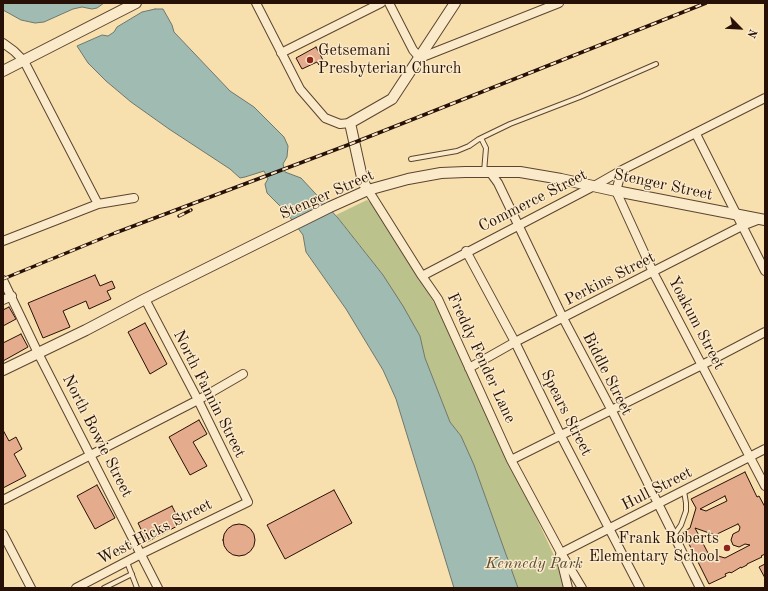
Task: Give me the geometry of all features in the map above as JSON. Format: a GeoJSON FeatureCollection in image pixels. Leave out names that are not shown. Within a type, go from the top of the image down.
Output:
{"type":"FeatureCollection","features":[{"type":"Feature","properties":{"kind":"street"},"geometry":{"type":"LineString","coordinates":[[3,71],[24,62],[136,3]]}},
{"type":"Feature","properties":{"kind":"street"},"geometry":{"type":"LineString","coordinates":[[256,3],[300,89],[325,118],[340,124],[350,123],[392,99],[455,3]]}},
{"type":"Feature","properties":{"kind":"street"},"geometry":{"type":"LineString","coordinates":[[282,53],[380,3]]}},
{"type":"Feature","properties":{"kind":"street"},"geometry":{"type":"LineString","coordinates":[[389,3],[413,50],[420,58]]}},
{"type":"Feature","properties":{"kind":"street"},"geometry":{"type":"LineString","coordinates":[[420,58],[555,4]]}},
{"type":"Feature","properties":{"kind":"street"},"geometry":{"type":"LineString","coordinates":[[3,44],[14,50],[24,62],[98,204]]}},
{"type":"Feature","properties":{"kind":"street","name":"Commerce Street"},"geometry":{"type":"LineString","coordinates":[[422,276],[622,170],[765,98]]}},
{"type":"Feature","properties":{"kind":"street","name":"Freddy Fender Lane"},"geometry":{"type":"LineString","coordinates":[[350,123],[353,143],[363,182],[440,304],[512,460],[561,553],[582,588]]}},
{"type":"Feature","properties":{"kind":"street"},"geometry":{"type":"LineString","coordinates":[[696,134],[765,271]]}},
{"type":"Feature","properties":{"kind":"street"},"geometry":{"type":"LineString","coordinates":[[616,192],[622,170]]}},
{"type":"Feature","properties":{"kind":"street","name":"Biddle Street"},"geometry":{"type":"LineString","coordinates":[[487,172],[498,183],[563,318],[611,409],[700,588]]}},
{"type":"Feature","properties":{"kind":"street","name":"Stenger Street"},"geometry":{"type":"LineString","coordinates":[[3,370],[86,330],[330,207],[368,190],[408,179],[442,173],[520,172],[561,179],[616,192],[763,219]]}},
{"type":"Feature","properties":{"kind":"street","name":"Yoakum Street"},"geometry":{"type":"LineString","coordinates":[[616,192],[653,272],[765,486]]}},
{"type":"Feature","properties":{"kind":"street"},"geometry":{"type":"LineString","coordinates":[[3,241],[98,204],[134,198]]}},
{"type":"Feature","properties":{"kind":"street","name":"Perkins Street"},"geometry":{"type":"LineString","coordinates":[[469,368],[515,342],[742,226],[763,219]]}},
{"type":"Feature","properties":{"kind":"street","name":"Spears Street"},"geometry":{"type":"LineString","coordinates":[[466,252],[515,342],[561,436],[640,588]]}},
{"type":"Feature","properties":{"kind":"street","name":"North Bowie Street"},"geometry":{"type":"LineString","coordinates":[[3,280],[38,353],[158,588]]}},
{"type":"Feature","properties":{"kind":"street"},"geometry":{"type":"LineString","coordinates":[[3,300],[12,296]]}},
{"type":"Feature","properties":{"kind":"street","name":"North Fannin Street"},"geometry":{"type":"LineString","coordinates":[[145,299],[198,400],[248,502]]}},
{"type":"Feature","properties":{"kind":"street"},"geometry":{"type":"LineString","coordinates":[[512,460],[765,332]]}},
{"type":"Feature","properties":{"kind":"street"},"geometry":{"type":"LineString","coordinates":[[3,500],[198,400],[243,374]]}},
{"type":"Feature","properties":{"kind":"street","name":"Hull Street"},"geometry":{"type":"LineString","coordinates":[[561,553],[765,449]]}},
{"type":"Feature","properties":{"kind":"street","name":"West Hicks Street"},"geometry":{"type":"LineString","coordinates":[[76,588],[126,561],[248,502]]}},
{"type":"Feature","properties":{"kind":"street"},"geometry":{"type":"LineString","coordinates":[[3,534],[31,588]]}},
{"type":"Feature","properties":{"kind":"street"},"geometry":{"type":"LineString","coordinates":[[561,553],[568,588]]}},
{"type":"Feature","properties":{"kind":"lane"},"geometry":{"type":"LineString","coordinates":[[411,159],[457,151],[510,124],[580,97],[656,64]]}},
{"type":"Feature","properties":{"kind":"lane"},"geometry":{"type":"LineString","coordinates":[[481,138],[486,148],[487,172]]}},
{"type":"Feature","properties":{"kind":"lane"},"geometry":{"type":"LineString","coordinates":[[673,535],[681,525],[686,511],[684,491]]}},
{"type":"Feature","properties":{"kind":"lane"},"geometry":{"type":"LineString","coordinates":[[126,561],[138,588]]}},
{"type":"Feature","properties":{"kind":"lane"},"geometry":{"type":"LineString","coordinates":[[104,588],[132,574]]}},
{"type":"Feature","properties":{"kind":"green space","name":"Kennedy Park"},"geometry":{"type":"Polygon","coordinates":[[[367,200],[372,204],[440,312],[558,564],[564,588],[518,588],[474,465],[461,436],[450,422],[425,358],[420,336],[383,275],[336,215],[367,200]]]}},
{"type":"Feature","properties":{"kind":"water"},"geometry":{"type":"Polygon","coordinates":[[[3,3],[104,3],[97,8],[92,9],[82,7],[73,9],[44,22],[35,23],[21,20],[3,10],[3,3]]]}},
{"type":"Feature","properties":{"kind":"water"},"geometry":{"type":"Polygon","coordinates":[[[163,9],[172,25],[174,32],[230,91],[254,107],[284,137],[288,146],[287,157],[283,164],[285,172],[301,178],[338,218],[383,275],[403,306],[420,336],[425,358],[450,422],[461,436],[474,465],[518,588],[454,588],[396,399],[383,370],[346,309],[306,252],[303,235],[286,212],[267,193],[265,184],[268,179],[264,171],[240,178],[230,169],[131,102],[106,81],[88,63],[77,46],[102,35],[108,36],[114,32],[117,27],[142,12],[163,9]]]}},
{"type":"Feature","properties":{"kind":"building","name":"Getsemani Presbyterian Church"},"geometry":{"type":"Polygon","coordinates":[[[316,47],[324,62],[319,65],[317,62],[302,69],[296,58],[316,47]]]}},
{"type":"Feature","properties":{"kind":"building"},"geometry":{"type":"Polygon","coordinates":[[[95,275],[100,286],[112,281],[115,288],[107,291],[111,299],[89,309],[86,301],[63,311],[70,327],[43,338],[28,303],[95,275]]]}},
{"type":"Feature","properties":{"kind":"building"},"geometry":{"type":"Polygon","coordinates":[[[9,307],[16,319],[3,326],[3,310],[9,307]]]}},
{"type":"Feature","properties":{"kind":"building"},"geometry":{"type":"Polygon","coordinates":[[[145,323],[167,364],[150,374],[128,332],[145,323]]]}},
{"type":"Feature","properties":{"kind":"building"},"geometry":{"type":"Polygon","coordinates":[[[21,334],[28,347],[3,361],[3,343],[21,334]]]}},
{"type":"Feature","properties":{"kind":"building"},"geometry":{"type":"Polygon","coordinates":[[[199,420],[207,434],[193,442],[207,466],[190,475],[169,437],[199,420]]]}},
{"type":"Feature","properties":{"kind":"building"},"geometry":{"type":"Polygon","coordinates":[[[3,430],[9,441],[16,437],[22,449],[14,454],[26,476],[3,488],[3,430]]]}},
{"type":"Feature","properties":{"kind":"building","name":"Frank Roberts Elementary School"},"geometry":{"type":"Polygon","coordinates":[[[745,472],[757,497],[759,496],[765,507],[765,554],[731,573],[725,574],[726,576],[709,584],[683,532],[690,528],[696,508],[691,499],[745,472]],[[725,496],[700,509],[706,511],[727,501],[725,496]],[[738,524],[715,535],[695,528],[708,553],[725,558],[750,545],[745,544],[739,547],[733,545],[731,540],[733,534],[739,531],[740,527],[738,524]]]}},
{"type":"Feature","properties":{"kind":"building"},"geometry":{"type":"Polygon","coordinates":[[[97,485],[115,518],[95,529],[77,496],[97,485]]]}},
{"type":"Feature","properties":{"kind":"building"},"geometry":{"type":"Polygon","coordinates":[[[334,490],[352,523],[285,559],[267,525],[334,490]]]}},
{"type":"Feature","properties":{"kind":"building"},"geometry":{"type":"Polygon","coordinates":[[[172,506],[181,524],[147,542],[138,523],[172,506]]]}},
{"type":"Feature","properties":{"kind":"building"},"geometry":{"type":"Polygon","coordinates":[[[239,524],[250,529],[255,540],[250,551],[239,556],[228,551],[223,540],[228,529],[239,524]]]}},
{"type":"Feature","properties":{"kind":"building"},"geometry":{"type":"Polygon","coordinates":[[[765,564],[765,578],[759,567],[765,564]]]}},
{"type":"Feature","properties":{"kind":"railway"},"geometry":{"type":"LineString","coordinates":[[3,279],[115,233],[353,143],[706,3]]}},
{"type":"Feature","properties":{"kind":"railway"},"geometry":{"type":"LineString","coordinates":[[179,216],[191,210]]}},
{"type":"Feature","properties":{"kind":"place","name":"Getsemani Presbyterian Church"},"geometry":{"type":"Point","coordinates":[310,60]}},
{"type":"Feature","properties":{"kind":"place","name":"Frank Roberts Elementary School"},"geometry":{"type":"Point","coordinates":[727,548]}}]}
